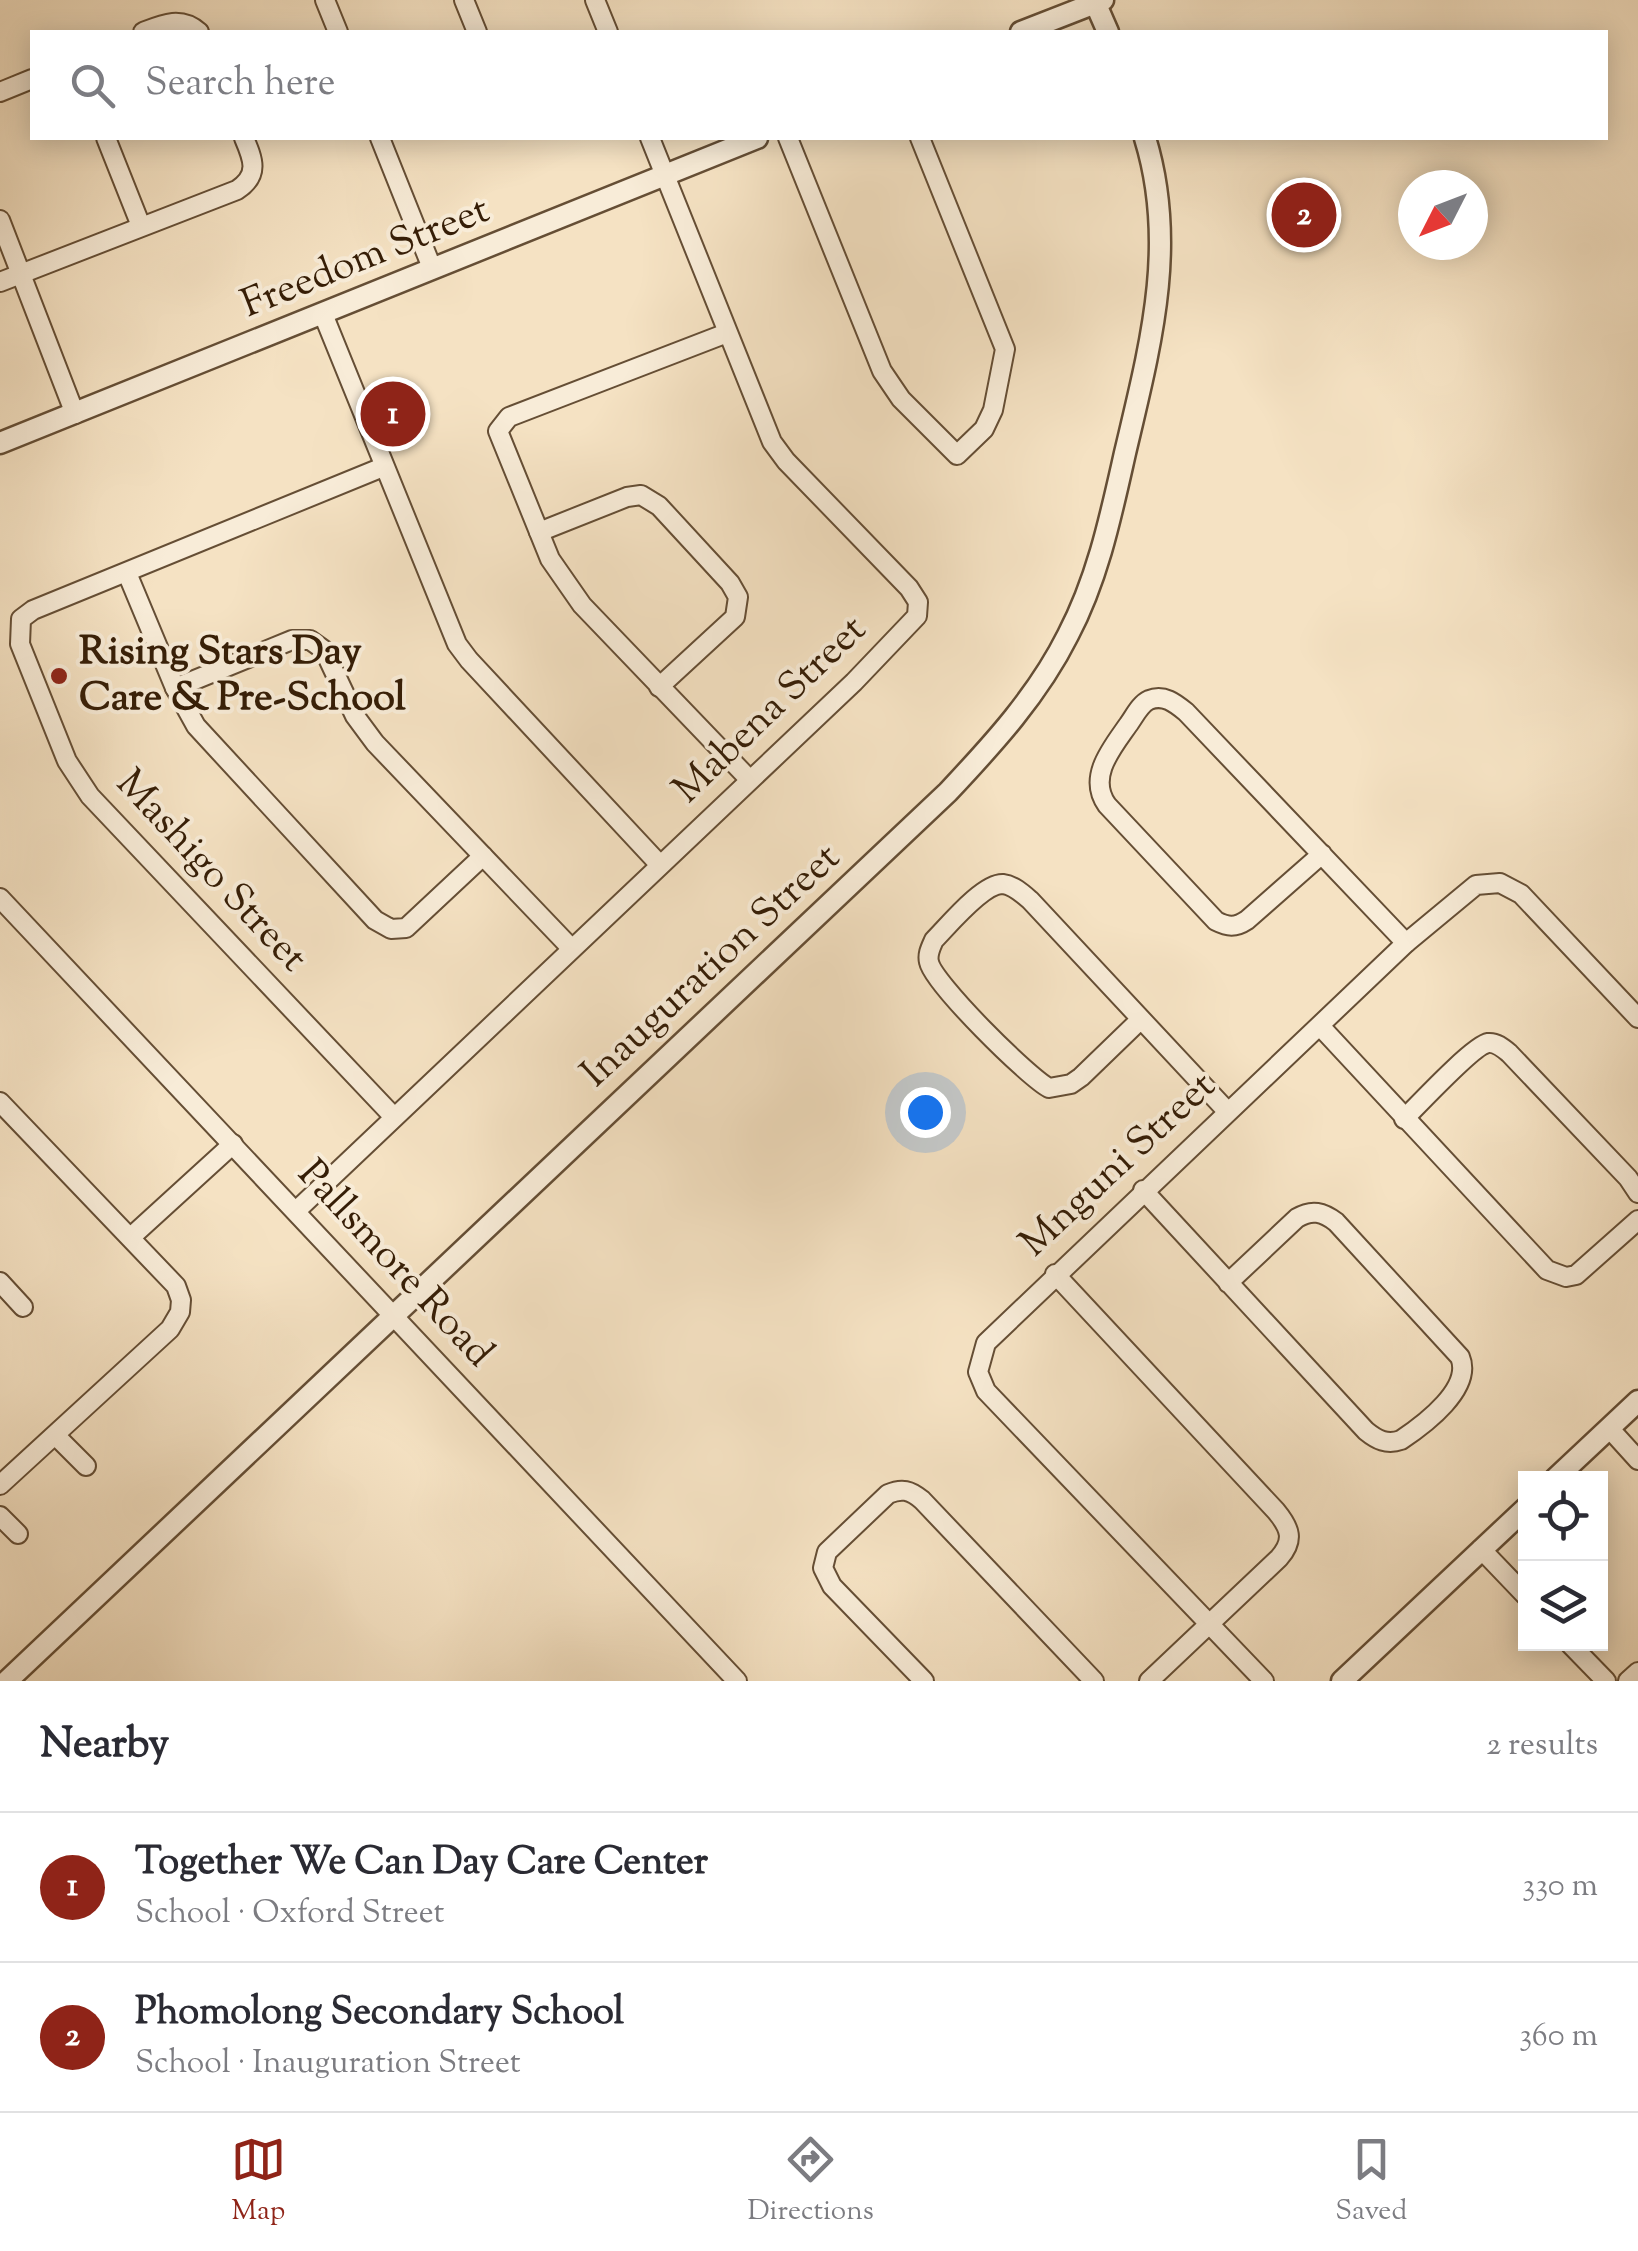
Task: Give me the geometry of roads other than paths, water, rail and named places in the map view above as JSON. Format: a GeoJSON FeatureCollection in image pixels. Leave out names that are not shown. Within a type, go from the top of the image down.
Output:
{"type":"FeatureCollection","features":[{"type":"Feature","properties":{"kind":"street"},"geometry":{"type":"LineString","coordinates":[[326,0],[337,30]]}},
{"type":"Feature","properties":{"kind":"street"},"geometry":{"type":"LineString","coordinates":[[464,0],[475,30]]}},
{"type":"Feature","properties":{"kind":"street"},"geometry":{"type":"LineString","coordinates":[[595,0],[607,30]]}},
{"type":"Feature","properties":{"kind":"street"},"geometry":{"type":"LineString","coordinates":[[1026,30],[1097,1],[1107,30]]}},
{"type":"Feature","properties":{"kind":"street"},"geometry":{"type":"LineString","coordinates":[[149,30],[174,22],[189,24],[196,30]]}},
{"type":"Feature","properties":{"kind":"street"},"geometry":{"type":"LineString","coordinates":[[0,92],[30,80]]}},
{"type":"Feature","properties":{"kind":"street"},"geometry":{"type":"LineString","coordinates":[[107,140],[141,226]]}},
{"type":"Feature","properties":{"kind":"street"},"geometry":{"type":"LineString","coordinates":[[0,282],[246,185],[254,168],[245,140]]}},
{"type":"Feature","properties":{"kind":"street"},"geometry":{"type":"LineString","coordinates":[[381,140],[432,268]]}},
{"type":"Feature","properties":{"kind":"street","name":"Mabena Street"},"geometry":{"type":"LineString","coordinates":[[296,1210],[907,630],[919,606],[910,588],[778,451],[651,140]]}},
{"type":"Feature","properties":{"kind":"street","name":"Freedom Street"},"geometry":{"type":"LineString","coordinates":[[0,444],[752,140]]}},
{"type":"Feature","properties":{"kind":"street"},"geometry":{"type":"LineString","coordinates":[[789,140],[882,371],[901,398],[957,454],[984,429],[993,410],[1005,350],[921,140]]}},
{"type":"Feature","properties":{"kind":"street","name":"Inauguration Street"},"geometry":{"type":"LineString","coordinates":[[7,1681],[948,792],[1034,693],[1068,636],[1099,561],[1150,343],[1160,287],[1161,211],[1145,140]]}},
{"type":"Feature","properties":{"kind":"street"},"geometry":{"type":"LineString","coordinates":[[0,220],[76,414]]}},
{"type":"Feature","properties":{"kind":"street"},"geometry":{"type":"LineString","coordinates":[[323,314],[448,626],[463,653],[660,865]]}},
{"type":"Feature","properties":{"kind":"street"},"geometry":{"type":"LineString","coordinates":[[727,333],[501,422],[499,436],[539,532],[569,590],[748,780]]}},
{"type":"Feature","properties":{"kind":"street","name":"Mashigo Street"},"geometry":{"type":"LineString","coordinates":[[383,467],[33,610],[21,619],[20,644],[67,761],[90,796],[394,1116]]}},
{"type":"Feature","properties":{"kind":"street"},"geometry":{"type":"LineString","coordinates":[[539,532],[627,497],[641,496],[659,506],[734,589],[738,605],[730,624],[660,687]]}},
{"type":"Feature","properties":{"kind":"street"},"geometry":{"type":"LineString","coordinates":[[128,573],[175,688],[204,735],[375,920],[391,929],[406,928],[483,856]]}},
{"type":"Feature","properties":{"kind":"street"},"geometry":{"type":"LineString","coordinates":[[175,688],[292,640],[318,643],[362,727],[571,948]]}},
{"type":"Feature","properties":{"kind":"street"},"geometry":{"type":"LineString","coordinates":[[1322,854],[1246,920],[1233,927],[1225,925],[1216,921],[1107,805],[1099,792],[1103,765],[1144,704],[1163,698],[1174,702],[1322,854],[1406,942]]}},
{"type":"Feature","properties":{"kind":"street","name":"Mnguni Street"},"geometry":{"type":"LineString","coordinates":[[1264,1681],[982,1383],[978,1362],[986,1343],[1406,942],[1476,885],[1500,883],[1521,894],[1638,1018]]}},
{"type":"Feature","properties":{"kind":"street"},"geometry":{"type":"LineString","coordinates":[[1141,1019],[1081,1077],[1059,1088],[1049,1088],[1019,1065],[936,978],[928,958],[930,950],[934,940],[983,892],[998,884],[1008,884],[1030,900],[1228,1111]]}},
{"type":"Feature","properties":{"kind":"street","name":"Pallsmore Road"},"geometry":{"type":"LineString","coordinates":[[0,898],[737,1681]]}},
{"type":"Feature","properties":{"kind":"street"},"geometry":{"type":"LineString","coordinates":[[1320,1026],[1547,1270],[1566,1277],[1584,1270],[1638,1220]]}},
{"type":"Feature","properties":{"kind":"street"},"geometry":{"type":"LineString","coordinates":[[1404,1118],[1471,1054],[1486,1043],[1494,1043],[1509,1053],[1638,1193]]}},
{"type":"Feature","properties":{"kind":"street"},"geometry":{"type":"LineString","coordinates":[[0,1102],[132,1237],[176,1286],[181,1300],[180,1312],[170,1329],[56,1436],[4,1473]]}},
{"type":"Feature","properties":{"kind":"street"},"geometry":{"type":"LineString","coordinates":[[132,1237],[233,1144]]}},
{"type":"Feature","properties":{"kind":"street"},"geometry":{"type":"LineString","coordinates":[[1142,1190],[1228,1283],[1366,1431],[1382,1441],[1393,1443],[1408,1436],[1462,1383],[1460,1357],[1336,1222],[1322,1213],[1297,1218],[1228,1283]]}},
{"type":"Feature","properties":{"kind":"street"},"geometry":{"type":"LineString","coordinates":[[1054,1274],[1276,1511],[1290,1532],[1289,1546],[1280,1558],[1149,1681]]}},
{"type":"Feature","properties":{"kind":"street"},"geometry":{"type":"LineString","coordinates":[[0,1282],[23,1307]]}},
{"type":"Feature","properties":{"kind":"street"},"geometry":{"type":"LineString","coordinates":[[1563,1471],[1638,1401]]}},
{"type":"Feature","properties":{"kind":"street"},"geometry":{"type":"LineString","coordinates":[[1609,1428],[1638,1460]]}},
{"type":"Feature","properties":{"kind":"street"},"geometry":{"type":"LineString","coordinates":[[56,1436],[86,1466]]}},
{"type":"Feature","properties":{"kind":"street"},"geometry":{"type":"LineString","coordinates":[[924,1681],[832,1586],[823,1568],[827,1552],[896,1490],[907,1490],[922,1500],[1094,1681]]}},
{"type":"Feature","properties":{"kind":"street"},"geometry":{"type":"LineString","coordinates":[[0,1516],[18,1534]]}},
{"type":"Feature","properties":{"kind":"street"},"geometry":{"type":"LineString","coordinates":[[1342,1681],[1518,1516]]}},
{"type":"Feature","properties":{"kind":"street"},"geometry":{"type":"LineString","coordinates":[[1482,1550],[1518,1588]]}},
{"type":"Feature","properties":{"kind":"street"},"geometry":{"type":"LineString","coordinates":[[1577,1651],[1606,1681]]}},
{"type":"Feature","properties":{"kind":"street"},"geometry":{"type":"LineString","coordinates":[[1628,1681],[1638,1672]]}},
{"type":"Feature","properties":{"kind":"place","name":"Phomolong Secondary School"},"geometry":{"type":"Point","coordinates":[1304,215]}},
{"type":"Feature","properties":{"kind":"place","name":"Together We Can Day Care Center"},"geometry":{"type":"Point","coordinates":[393,414]}},
{"type":"Feature","properties":{"kind":"place","name":"Rising Stars Day Care & Pre-School"},"geometry":{"type":"Point","coordinates":[59,676]}}]}
